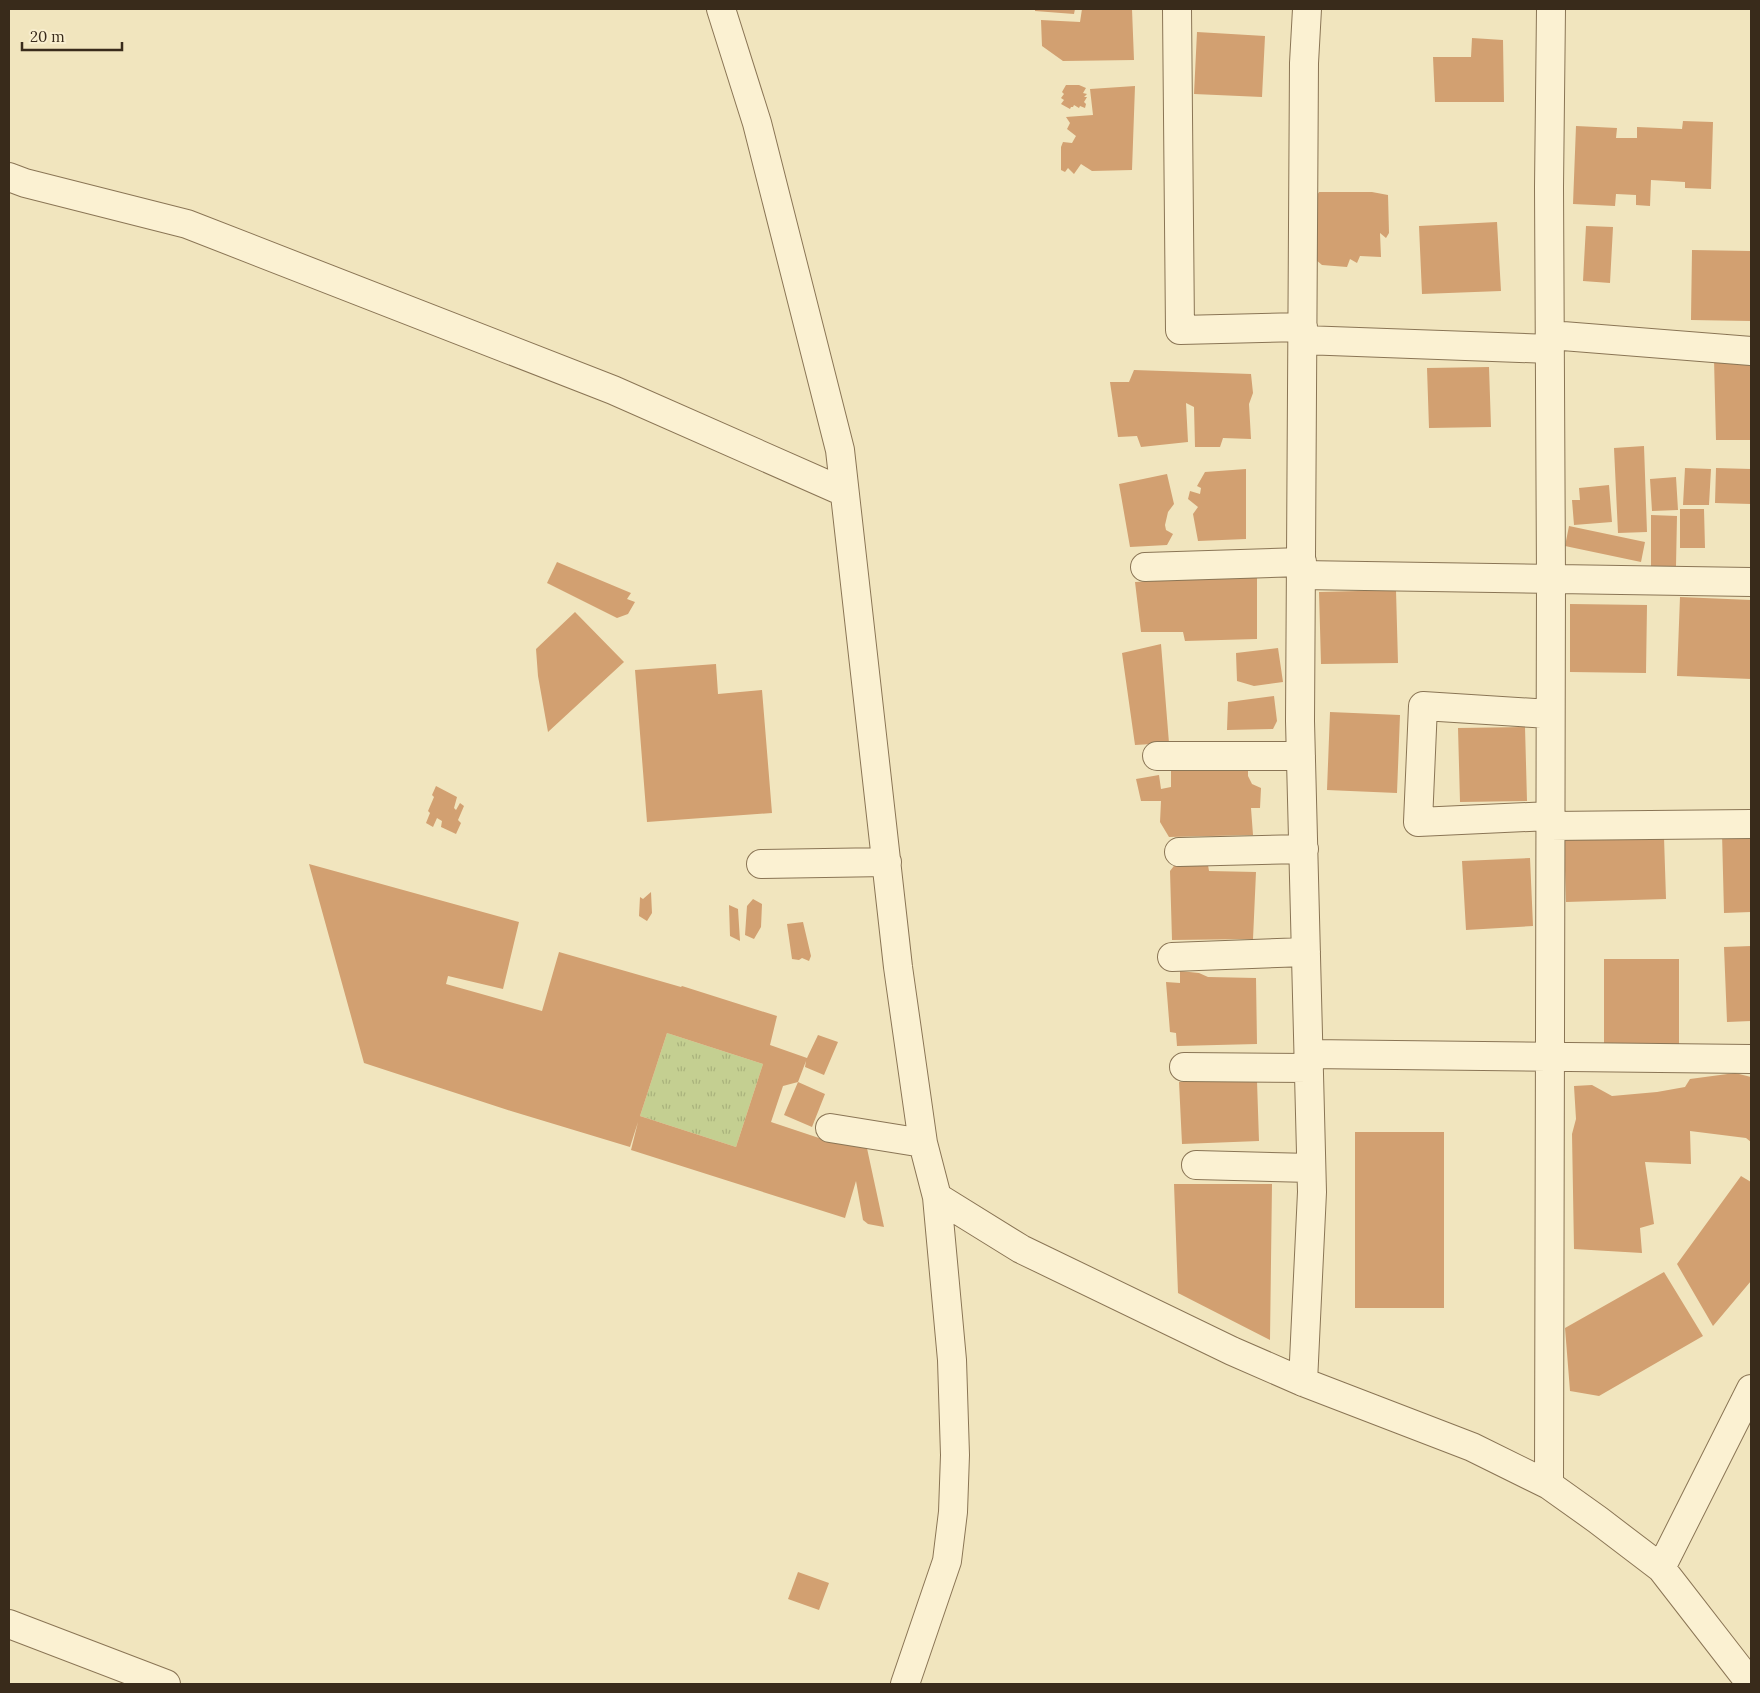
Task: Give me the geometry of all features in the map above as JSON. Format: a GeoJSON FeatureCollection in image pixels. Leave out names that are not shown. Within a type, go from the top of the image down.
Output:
{"type":"FeatureCollection","features":[{"type":"Feature","properties":{"kind":"street"},"geometry":{"type":"LineString","coordinates":[[722,9],[757,123],[840,450],[898,967],[923,1142],[938,1197],[952,1360],[953,1512],[947,1561],[905,1684]]}},
{"type":"Feature","properties":{"kind":"street"},"geometry":{"type":"LineString","coordinates":[[1177,9],[1180,330],[1550,342],[1751,351]]}},
{"type":"Feature","properties":{"kind":"street"},"geometry":{"type":"LineString","coordinates":[[1303,1382],[1312,1192],[1301,756],[1304,63],[1307,9]]}},
{"type":"Feature","properties":{"kind":"street"},"geometry":{"type":"LineString","coordinates":[[1549,1485],[1551,579],[1549,187],[1552,9]]}},
{"type":"Feature","properties":{"kind":"street"},"geometry":{"type":"LineString","coordinates":[[9,177],[25,183],[187,224],[613,390],[844,492]]}},
{"type":"Feature","properties":{"kind":"street"},"geometry":{"type":"LineString","coordinates":[[1145,567],[1301,568],[1551,579],[1751,582]]}},
{"type":"Feature","properties":{"kind":"street"},"geometry":{"type":"LineString","coordinates":[[1550,714],[1423,706],[1418,822],[1550,821],[1751,824]]}},
{"type":"Feature","properties":{"kind":"street"},"geometry":{"type":"LineString","coordinates":[[1157,756],[1301,756]]}},
{"type":"Feature","properties":{"kind":"street"},"geometry":{"type":"LineString","coordinates":[[1179,852],[1304,849]]}},
{"type":"Feature","properties":{"kind":"street"},"geometry":{"type":"LineString","coordinates":[[761,864],[887,862]]}},
{"type":"Feature","properties":{"kind":"street"},"geometry":{"type":"LineString","coordinates":[[1172,957],[1306,952]]}},
{"type":"Feature","properties":{"kind":"street"},"geometry":{"type":"LineString","coordinates":[[1184,1067],[1309,1061],[1549,1057],[1751,1059]]}},
{"type":"Feature","properties":{"kind":"street"},"geometry":{"type":"LineString","coordinates":[[830,1128],[923,1142]]}},
{"type":"Feature","properties":{"kind":"street"},"geometry":{"type":"LineString","coordinates":[[1196,1165],[1311,1168]]}},
{"type":"Feature","properties":{"kind":"street"},"geometry":{"type":"LineString","coordinates":[[938,1197],[1021,1249],[1232,1351],[1303,1382],[1472,1448],[1549,1485],[1661,1568],[1751,1684]]}},
{"type":"Feature","properties":{"kind":"street"},"geometry":{"type":"LineString","coordinates":[[1661,1568],[1751,1389]]}},
{"type":"Feature","properties":{"kind":"street"},"geometry":{"type":"LineString","coordinates":[[9,1624],[166,1684]]}},
{"type":"Feature","properties":{"kind":"green space"},"geometry":{"type":"Polygon","coordinates":[[[667,1033],[763,1064],[736,1147],[640,1116],[667,1033]]]}},
{"type":"Feature","properties":{"kind":"building"},"geometry":{"type":"Polygon","coordinates":[[[1035,9],[1075,9],[1074,14],[1035,11],[1035,9]]]}},
{"type":"Feature","properties":{"kind":"building"},"geometry":{"type":"Polygon","coordinates":[[[1082,9],[1132,9],[1134,60],[1063,61],[1042,46],[1041,20],[1080,22],[1082,9]]]}},
{"type":"Feature","properties":{"kind":"building"},"geometry":{"type":"Polygon","coordinates":[[[1197,32],[1265,36],[1262,97],[1194,94],[1197,32]]]}},
{"type":"Feature","properties":{"kind":"building"},"geometry":{"type":"Polygon","coordinates":[[[1472,38],[1503,40],[1504,102],[1435,102],[1433,57],[1471,57],[1472,38]]]}},
{"type":"Feature","properties":{"kind":"building"},"geometry":{"type":"Polygon","coordinates":[[[1066,85],[1079,85],[1086,88],[1083,93],[1087,94],[1084,97],[1087,97],[1084,102],[1086,104],[1085,108],[1080,106],[1079,108],[1074,105],[1070,109],[1061,104],[1064,100],[1061,98],[1064,94],[1062,92],[1066,85]]]}},
{"type":"Feature","properties":{"kind":"building"},"geometry":{"type":"Polygon","coordinates":[[[1135,86],[1132,170],[1092,171],[1081,164],[1074,174],[1068,168],[1065,172],[1061,170],[1061,147],[1063,142],[1072,143],[1076,136],[1067,129],[1070,123],[1066,117],[1093,115],[1090,89],[1135,86]]]}},
{"type":"Feature","properties":{"kind":"building"},"geometry":{"type":"Polygon","coordinates":[[[1683,121],[1713,122],[1711,189],[1685,188],[1685,182],[1651,180],[1650,206],[1636,205],[1636,195],[1616,194],[1615,206],[1573,204],[1576,126],[1617,128],[1616,138],[1637,138],[1637,127],[1682,129],[1683,121]]]}},
{"type":"Feature","properties":{"kind":"building"},"geometry":{"type":"Polygon","coordinates":[[[1319,192],[1372,192],[1388,195],[1389,233],[1386,238],[1380,233],[1381,257],[1360,256],[1357,263],[1350,259],[1347,267],[1322,265],[1315,259],[1313,202],[1319,192]]]}},
{"type":"Feature","properties":{"kind":"building"},"geometry":{"type":"Polygon","coordinates":[[[1497,222],[1501,291],[1422,294],[1419,226],[1497,222]]]}},
{"type":"Feature","properties":{"kind":"building"},"geometry":{"type":"Polygon","coordinates":[[[1586,226],[1613,227],[1610,283],[1583,281],[1586,226]]]}},
{"type":"Feature","properties":{"kind":"building"},"geometry":{"type":"Polygon","coordinates":[[[1692,250],[1751,251],[1751,321],[1691,320],[1692,250]]]}},
{"type":"Feature","properties":{"kind":"building"},"geometry":{"type":"Polygon","coordinates":[[[1751,358],[1751,440],[1716,440],[1714,359],[1751,358]]]}},
{"type":"Feature","properties":{"kind":"building"},"geometry":{"type":"Polygon","coordinates":[[[1489,367],[1491,427],[1429,428],[1427,368],[1489,367]]]}},
{"type":"Feature","properties":{"kind":"building"},"geometry":{"type":"Polygon","coordinates":[[[1134,370],[1251,374],[1253,393],[1249,404],[1251,439],[1223,438],[1220,447],[1195,447],[1194,407],[1186,403],[1188,442],[1141,447],[1137,436],[1118,437],[1110,382],[1129,382],[1134,370]]]}},
{"type":"Feature","properties":{"kind":"building"},"geometry":{"type":"Polygon","coordinates":[[[1644,446],[1647,532],[1618,533],[1614,448],[1644,446]]]}},
{"type":"Feature","properties":{"kind":"building"},"geometry":{"type":"Polygon","coordinates":[[[1685,468],[1711,469],[1709,505],[1683,505],[1685,468]]]}},
{"type":"Feature","properties":{"kind":"building"},"geometry":{"type":"Polygon","coordinates":[[[1716,468],[1751,469],[1751,504],[1715,503],[1716,468]]]}},
{"type":"Feature","properties":{"kind":"building"},"geometry":{"type":"Polygon","coordinates":[[[1246,469],[1246,539],[1198,541],[1193,514],[1198,507],[1188,499],[1190,491],[1200,494],[1201,488],[1197,486],[1205,472],[1246,469]]]}},
{"type":"Feature","properties":{"kind":"building"},"geometry":{"type":"Polygon","coordinates":[[[1167,474],[1174,504],[1168,512],[1165,525],[1166,530],[1173,534],[1167,545],[1130,547],[1119,484],[1167,474]]]}},
{"type":"Feature","properties":{"kind":"building"},"geometry":{"type":"Polygon","coordinates":[[[1676,477],[1678,510],[1652,511],[1650,479],[1676,477]]]}},
{"type":"Feature","properties":{"kind":"building"},"geometry":{"type":"Polygon","coordinates":[[[1609,485],[1612,522],[1574,525],[1572,500],[1580,500],[1579,488],[1609,485]]]}},
{"type":"Feature","properties":{"kind":"building"},"geometry":{"type":"Polygon","coordinates":[[[1680,509],[1704,509],[1705,548],[1680,548],[1680,509]]]}},
{"type":"Feature","properties":{"kind":"building"},"geometry":{"type":"Polygon","coordinates":[[[1651,515],[1677,516],[1676,566],[1651,566],[1651,515]]]}},
{"type":"Feature","properties":{"kind":"building"},"geometry":{"type":"Polygon","coordinates":[[[1569,526],[1645,542],[1641,562],[1565,546],[1569,526]]]}},
{"type":"Feature","properties":{"kind":"building"},"geometry":{"type":"Polygon","coordinates":[[[557,562],[631,593],[627,599],[635,602],[628,614],[617,618],[547,583],[557,562]]]}},
{"type":"Feature","properties":{"kind":"building"},"geometry":{"type":"Polygon","coordinates":[[[1257,576],[1257,639],[1185,641],[1183,632],[1141,632],[1135,582],[1257,576]]]}},
{"type":"Feature","properties":{"kind":"building"},"geometry":{"type":"Polygon","coordinates":[[[1396,590],[1398,663],[1321,664],[1319,592],[1396,590]]]}},
{"type":"Feature","properties":{"kind":"building"},"geometry":{"type":"Polygon","coordinates":[[[1680,597],[1751,600],[1751,679],[1677,676],[1680,597]]]}},
{"type":"Feature","properties":{"kind":"building"},"geometry":{"type":"Polygon","coordinates":[[[1570,604],[1647,605],[1646,673],[1570,672],[1570,604]]]}},
{"type":"Feature","properties":{"kind":"building"},"geometry":{"type":"Polygon","coordinates":[[[575,612],[624,662],[548,732],[538,676],[536,649],[575,612]]]}},
{"type":"Feature","properties":{"kind":"building"},"geometry":{"type":"Polygon","coordinates":[[[1161,644],[1169,743],[1135,745],[1122,653],[1161,644]]]}},
{"type":"Feature","properties":{"kind":"building"},"geometry":{"type":"Polygon","coordinates":[[[1278,648],[1283,682],[1254,686],[1237,681],[1236,653],[1278,648]]]}},
{"type":"Feature","properties":{"kind":"building"},"geometry":{"type":"Polygon","coordinates":[[[716,664],[718,694],[762,690],[772,813],[647,822],[635,670],[716,664]]]}},
{"type":"Feature","properties":{"kind":"building"},"geometry":{"type":"Polygon","coordinates":[[[1274,696],[1277,721],[1273,729],[1227,730],[1228,702],[1274,696]]]}},
{"type":"Feature","properties":{"kind":"building"},"geometry":{"type":"Polygon","coordinates":[[[1330,712],[1400,715],[1397,793],[1327,790],[1330,712]]]}},
{"type":"Feature","properties":{"kind":"building"},"geometry":{"type":"Polygon","coordinates":[[[1525,727],[1527,801],[1460,802],[1458,728],[1525,727]]]}},
{"type":"Feature","properties":{"kind":"building"},"geometry":{"type":"Polygon","coordinates":[[[1171,766],[1248,769],[1248,776],[1252,784],[1261,788],[1260,808],[1251,808],[1253,835],[1169,837],[1160,822],[1161,801],[1141,801],[1136,779],[1159,775],[1161,789],[1171,787],[1171,766]]]}},
{"type":"Feature","properties":{"kind":"building"},"geometry":{"type":"Polygon","coordinates":[[[436,786],[457,797],[454,808],[456,810],[460,803],[464,806],[458,820],[461,823],[456,834],[441,827],[442,821],[437,818],[433,827],[426,823],[430,813],[428,811],[434,797],[432,795],[436,786]]]}},
{"type":"Feature","properties":{"kind":"building"},"geometry":{"type":"Polygon","coordinates":[[[1722,833],[1751,833],[1751,912],[1724,913],[1722,833]]]}},
{"type":"Feature","properties":{"kind":"building"},"geometry":{"type":"Polygon","coordinates":[[[1664,837],[1666,899],[1566,902],[1564,839],[1664,837]]]}},
{"type":"Feature","properties":{"kind":"building"},"geometry":{"type":"Polygon","coordinates":[[[1180,858],[1189,866],[1208,865],[1209,871],[1256,872],[1253,939],[1172,940],[1170,871],[1180,858]]]}},
{"type":"Feature","properties":{"kind":"building"},"geometry":{"type":"Polygon","coordinates":[[[1530,858],[1533,926],[1466,930],[1462,861],[1530,858]]]}},
{"type":"Feature","properties":{"kind":"building"},"geometry":{"type":"Polygon","coordinates":[[[309,864],[519,922],[503,989],[448,976],[446,984],[542,1011],[559,952],[682,986],[777,1016],[770,1045],[807,1058],[818,1035],[838,1042],[824,1075],[805,1067],[806,1061],[798,1082],[783,1086],[771,1122],[828,1141],[853,1146],[865,1139],[884,1227],[868,1224],[863,1220],[856,1181],[845,1218],[631,1150],[638,1122],[630,1147],[511,1111],[364,1063],[309,864]],[[667,1033],[640,1116],[736,1147],[763,1064],[667,1033]]]}},
{"type":"Feature","properties":{"kind":"building"},"geometry":{"type":"Polygon","coordinates":[[[651,892],[652,913],[647,921],[639,916],[640,897],[643,899],[651,892]]]}},
{"type":"Feature","properties":{"kind":"building"},"geometry":{"type":"Polygon","coordinates":[[[753,899],[762,904],[761,927],[754,939],[745,935],[747,906],[753,899]]]}},
{"type":"Feature","properties":{"kind":"building"},"geometry":{"type":"Polygon","coordinates":[[[729,905],[738,909],[740,941],[730,936],[729,905]]]}},
{"type":"Feature","properties":{"kind":"building"},"geometry":{"type":"Polygon","coordinates":[[[803,922],[811,956],[809,961],[802,958],[799,960],[792,959],[787,924],[803,922]]]}},
{"type":"Feature","properties":{"kind":"building"},"geometry":{"type":"Polygon","coordinates":[[[1751,946],[1751,1021],[1727,1022],[1724,947],[1751,946]]]}},
{"type":"Feature","properties":{"kind":"building"},"geometry":{"type":"Polygon","coordinates":[[[1604,959],[1679,959],[1679,1044],[1604,1044],[1604,959]]]}},
{"type":"Feature","properties":{"kind":"building"},"geometry":{"type":"Polygon","coordinates":[[[1180,971],[1199,973],[1208,977],[1256,978],[1257,1044],[1177,1046],[1176,1033],[1170,1032],[1166,982],[1180,983],[1180,971]]]}},
{"type":"Feature","properties":{"kind":"building"},"geometry":{"type":"Polygon","coordinates":[[[1735,1073],[1751,1077],[1751,1142],[1746,1138],[1690,1131],[1691,1164],[1645,1162],[1654,1224],[1640,1228],[1642,1253],[1574,1249],[1572,1134],[1576,1119],[1574,1086],[1592,1085],[1612,1096],[1657,1092],[1685,1087],[1690,1079],[1735,1073]]]}},
{"type":"Feature","properties":{"kind":"building"},"geometry":{"type":"Polygon","coordinates":[[[1257,1081],[1259,1141],[1182,1144],[1179,1082],[1257,1081]]]}},
{"type":"Feature","properties":{"kind":"building"},"geometry":{"type":"Polygon","coordinates":[[[798,1082],[825,1094],[812,1127],[784,1115],[798,1082]]]}},
{"type":"Feature","properties":{"kind":"building"},"geometry":{"type":"Polygon","coordinates":[[[1355,1132],[1444,1132],[1444,1308],[1355,1308],[1355,1132]]]}},
{"type":"Feature","properties":{"kind":"building"},"geometry":{"type":"Polygon","coordinates":[[[1741,1176],[1751,1182],[1751,1281],[1713,1326],[1677,1264],[1741,1176]]]}},
{"type":"Feature","properties":{"kind":"building"},"geometry":{"type":"Polygon","coordinates":[[[1174,1184],[1272,1184],[1270,1340],[1178,1293],[1174,1184]]]}},
{"type":"Feature","properties":{"kind":"building"},"geometry":{"type":"Polygon","coordinates":[[[1664,1272],[1703,1336],[1599,1396],[1570,1391],[1565,1328],[1664,1272]]]}},
{"type":"Feature","properties":{"kind":"building"},"geometry":{"type":"Polygon","coordinates":[[[798,1572],[829,1583],[819,1610],[788,1599],[798,1572]]]}}]}
